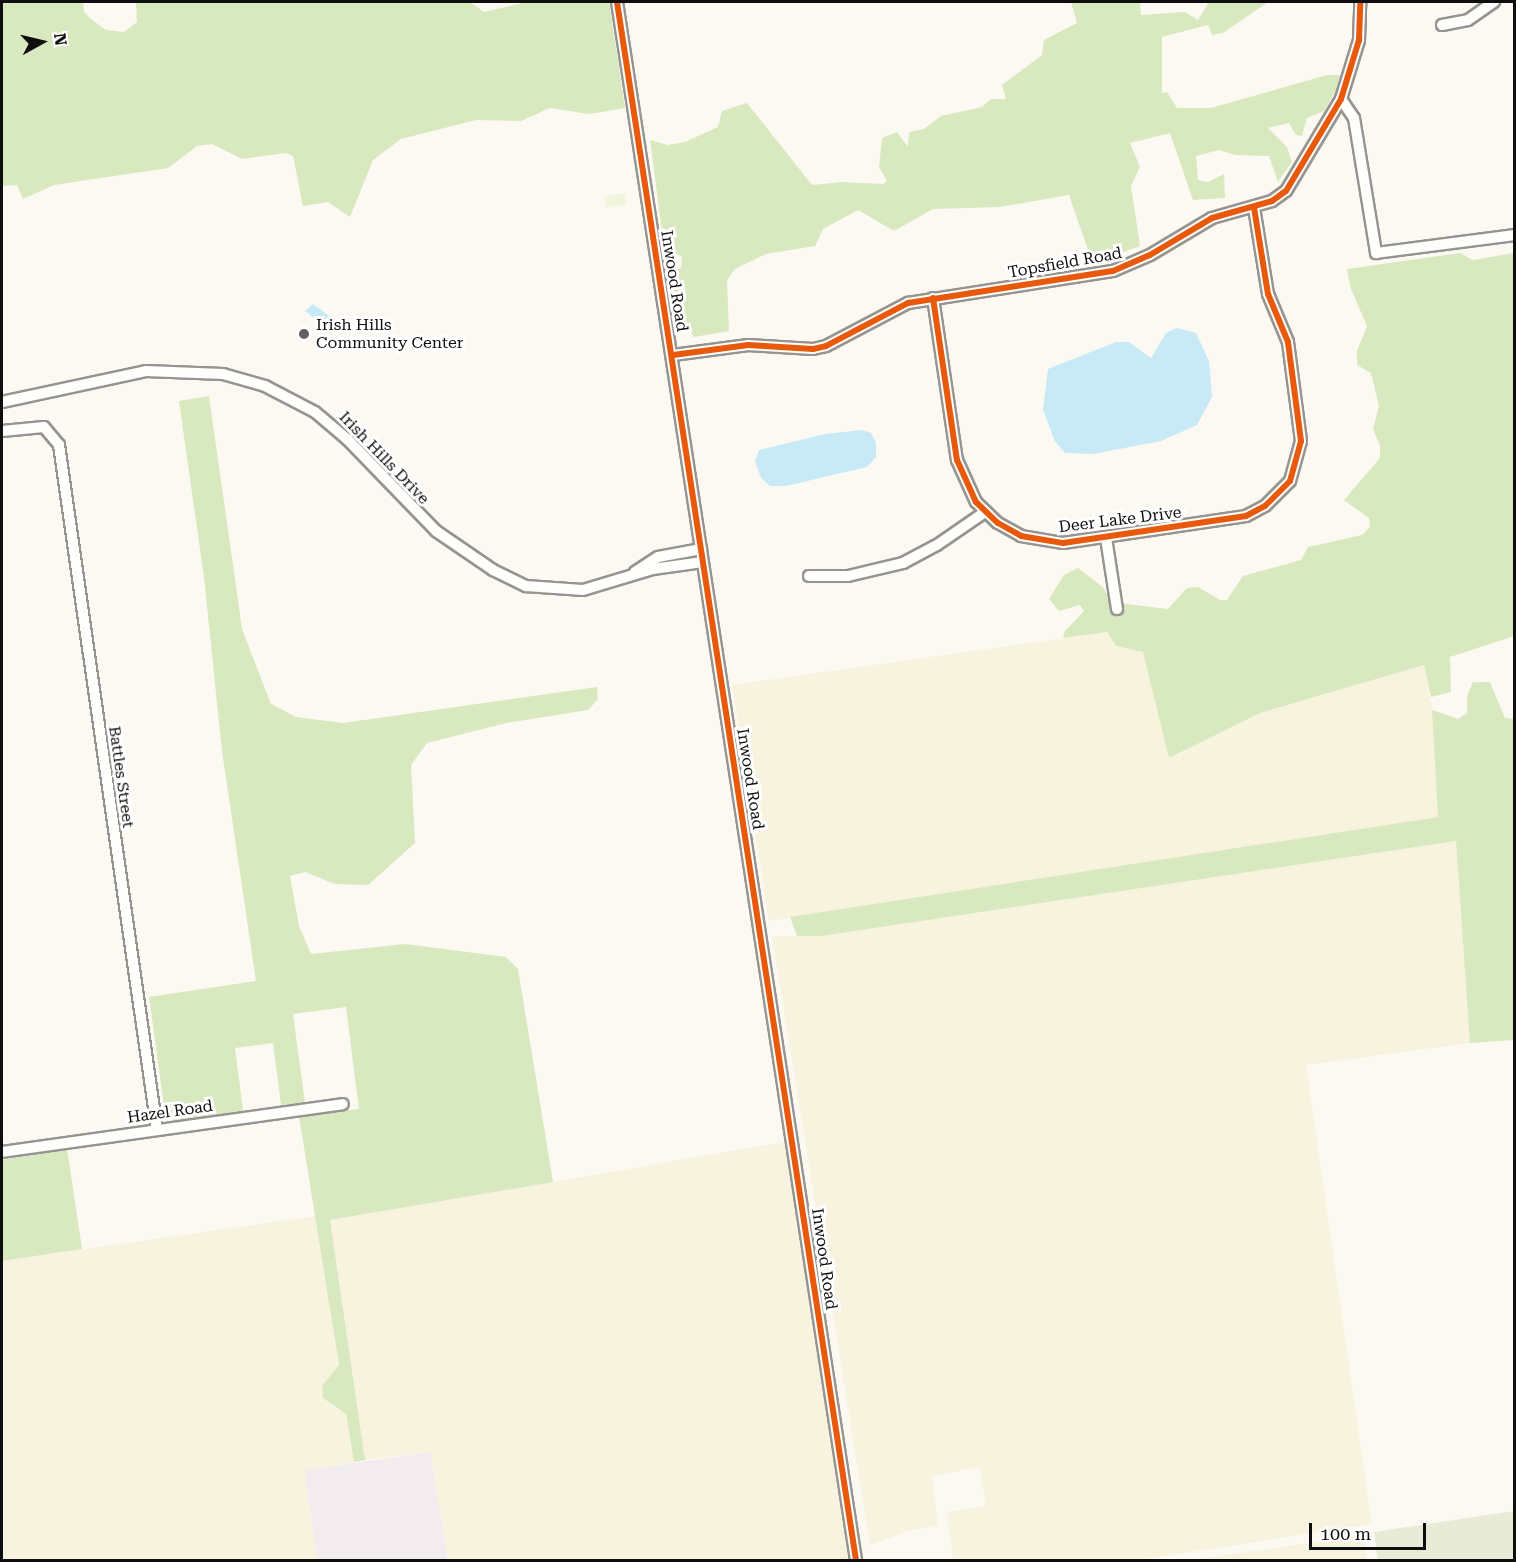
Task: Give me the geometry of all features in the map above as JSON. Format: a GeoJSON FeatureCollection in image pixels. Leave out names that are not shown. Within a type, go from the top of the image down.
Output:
{"type":"FeatureCollection","features":[{"type":"Feature","properties":{"kind":"street","name":"Inwood Road"},"geometry":{"type":"LineString","coordinates":[[617,2],[673,355],[856,1560]]}},
{"type":"Feature","properties":{"kind":"street","name":"Topsfield Road"},"geometry":{"type":"LineString","coordinates":[[673,355],[748,345],[813,349],[844,338],[899,305],[1113,271],[1150,255],[1212,218],[1254,208],[1286,191],[1341,99],[1359,40],[1360,2]]}},
{"type":"Feature","properties":{"kind":"street"},"geometry":{"type":"LineString","coordinates":[[1442,25],[1468,21],[1494,2]]}},
{"type":"Feature","properties":{"kind":"street"},"geometry":{"type":"LineString","coordinates":[[1341,99],[1354,118],[1376,253],[1515,235]]}},
{"type":"Feature","properties":{"kind":"street","name":"Deer Lake Drive"},"geometry":{"type":"LineString","coordinates":[[933,298],[957,460],[969,490],[985,512],[1010,530],[1043,542],[1106,538],[1227,520],[1255,512],[1290,481],[1301,441],[1288,342],[1268,294],[1254,208]]}},
{"type":"Feature","properties":{"kind":"street","name":"Irish Hills Drive"},"geometry":{"type":"LineString","coordinates":[[2,402],[161,369],[242,378],[286,395],[326,420],[436,531],[504,577],[526,586],[560,591],[583,590],[653,569],[703,562]]}},
{"type":"Feature","properties":{"kind":"street","name":"Battles Street"},"geometry":{"type":"LineString","coordinates":[[2,431],[39,426],[51,431],[60,457],[157,1129]]}},
{"type":"Feature","properties":{"kind":"street"},"geometry":{"type":"LineString","coordinates":[[809,576],[848,576],[903,562],[938,544],[985,512]]}},
{"type":"Feature","properties":{"kind":"street"},"geometry":{"type":"LineString","coordinates":[[1106,538],[1117,609]]}},
{"type":"Feature","properties":{"kind":"street","name":"Irish Hills Drive"},"geometry":{"type":"LineString","coordinates":[[628,578],[658,557],[701,549]]}},
{"type":"Feature","properties":{"kind":"street","name":"Hazel Road"},"geometry":{"type":"LineString","coordinates":[[2,1152],[343,1104]]}},
{"type":"Feature","properties":{"kind":"shaded area"},"geometry":{"type":"Polygon","coordinates":[[[1107,632],[1116,646],[1143,652],[1170,758],[1260,713],[1424,665],[1432,710],[1439,817],[769,921],[732,685],[1107,632]]]}},
{"type":"Feature","properties":{"kind":"shaded area"},"geometry":{"type":"Polygon","coordinates":[[[1456,841],[1470,1043],[1306,1065],[1372,1524],[1139,1560],[953,1560],[947,1512],[986,1506],[979,1467],[932,1476],[938,1526],[908,1531],[870,1545],[772,936],[821,936],[1456,841]]]}},
{"type":"Feature","properties":{"kind":"shaded area"},"geometry":{"type":"Polygon","coordinates":[[[785,1142],[849,1560],[448,1560],[430,1452],[365,1460],[330,1220],[785,1142]]]}},
{"type":"Feature","properties":{"kind":"shaded area"},"geometry":{"type":"Polygon","coordinates":[[[315,1216],[339,1365],[322,1386],[332,1406],[346,1414],[354,1462],[304,1471],[317,1560],[2,1560],[2,1261],[315,1216]]]}},
{"type":"Feature","properties":{"kind":"shaded area"},"geometry":{"type":"Polygon","coordinates":[[[431,1452],[448,1560],[317,1560],[304,1470],[431,1452]]]}},
{"type":"Feature","properties":{"kind":"shaded area"},"geometry":{"type":"Polygon","coordinates":[[[1364,1535],[1367,1560],[1192,1560],[1364,1535]]]}},
{"type":"Feature","properties":{"kind":"green space"},"geometry":{"type":"Polygon","coordinates":[[[2,2],[83,2],[84,12],[106,30],[124,32],[137,22],[136,2],[470,2],[484,12],[527,2],[609,2],[625,108],[589,114],[550,108],[521,121],[476,120],[401,139],[373,160],[350,217],[328,202],[303,206],[293,156],[286,153],[242,159],[212,144],[197,146],[168,168],[54,185],[23,199],[17,185],[2,186],[2,2]]]}},
{"type":"Feature","properties":{"kind":"green space"},"geometry":{"type":"Polygon","coordinates":[[[1071,2],[1140,2],[1141,15],[1185,12],[1198,20],[1209,2],[1268,2],[1223,33],[1212,35],[1208,25],[1162,37],[1162,93],[1167,92],[1177,108],[1211,108],[1327,75],[1340,75],[1336,90],[1324,111],[1307,118],[1302,136],[1296,135],[1289,123],[1268,128],[1287,147],[1292,162],[1278,182],[1269,156],[1235,155],[1219,150],[1196,156],[1198,180],[1208,182],[1224,174],[1225,198],[1193,200],[1170,133],[1130,143],[1140,167],[1131,186],[1140,246],[1124,252],[1103,258],[1089,253],[1069,195],[1000,207],[933,209],[894,231],[858,210],[823,229],[815,246],[766,254],[735,269],[727,280],[729,331],[694,337],[686,322],[675,318],[666,273],[681,268],[682,257],[664,247],[650,140],[668,145],[685,142],[718,127],[722,111],[747,103],[812,185],[843,182],[883,184],[887,181],[879,167],[882,138],[897,132],[908,147],[909,132],[924,129],[941,116],[982,107],[991,99],[1006,99],[1002,85],[1042,55],[1044,40],[1077,23],[1071,2]]]}},
{"type":"Feature","properties":{"kind":"green space"},"geometry":{"type":"Polygon","coordinates":[[[625,193],[627,205],[606,208],[604,196],[625,193]]]}},
{"type":"Feature","properties":{"kind":"green space"},"geometry":{"type":"Polygon","coordinates":[[[1460,253],[1473,260],[1514,253],[1514,636],[1450,657],[1451,692],[1431,697],[1424,665],[1260,713],[1169,758],[1143,652],[1116,646],[1107,632],[1063,638],[1065,631],[1084,611],[1080,605],[1059,611],[1049,599],[1064,575],[1078,568],[1104,588],[1110,602],[1168,609],[1187,588],[1198,587],[1220,600],[1227,600],[1243,576],[1301,560],[1308,547],[1362,535],[1370,527],[1369,518],[1344,500],[1380,458],[1380,446],[1373,429],[1379,406],[1371,373],[1357,365],[1357,351],[1367,326],[1351,289],[1347,269],[1460,253]]]}},
{"type":"Feature","properties":{"kind":"green space"},"geometry":{"type":"Polygon","coordinates":[[[209,396],[242,629],[271,704],[296,717],[343,723],[597,687],[598,699],[588,710],[506,723],[427,743],[411,765],[415,843],[368,885],[335,884],[305,872],[290,876],[299,926],[311,954],[405,944],[506,957],[518,969],[553,1182],[330,1220],[365,1460],[354,1462],[346,1414],[323,1398],[322,1386],[339,1365],[299,1116],[359,1109],[346,1007],[293,1014],[305,1103],[281,1105],[273,1043],[235,1048],[243,1111],[171,1121],[165,1113],[149,997],[256,981],[222,751],[204,577],[179,401],[209,396]]]}},
{"type":"Feature","properties":{"kind":"green space"},"geometry":{"type":"Polygon","coordinates":[[[1473,682],[1490,682],[1505,718],[1514,719],[1514,1040],[1470,1043],[1456,841],[821,936],[797,936],[790,917],[1438,817],[1432,710],[1458,719],[1467,713],[1467,696],[1473,682]]]}},
{"type":"Feature","properties":{"kind":"green space"},"geometry":{"type":"Polygon","coordinates":[[[67,1149],[82,1249],[2,1261],[2,1160],[67,1149]]]}},
{"type":"Feature","properties":{"kind":"green space"},"geometry":{"type":"Polygon","coordinates":[[[1514,1511],[1514,1560],[1378,1560],[1374,1532],[1514,1511]]]}},
{"type":"Feature","properties":{"kind":"water"},"geometry":{"type":"Polygon","coordinates":[[[313,304],[329,316],[324,326],[305,311],[313,304]]]}},
{"type":"Feature","properties":{"kind":"water"},"geometry":{"type":"Polygon","coordinates":[[[1177,328],[1196,333],[1209,361],[1212,397],[1197,425],[1161,441],[1093,454],[1065,453],[1054,440],[1043,409],[1048,369],[1116,342],[1129,342],[1151,358],[1166,333],[1177,328]]]}},
{"type":"Feature","properties":{"kind":"water"},"geometry":{"type":"Polygon","coordinates":[[[862,430],[871,433],[876,443],[876,457],[867,467],[786,486],[770,486],[761,478],[755,461],[759,450],[825,434],[862,430]]]}},
{"type":"Feature","properties":{"kind":"cycle path"},"geometry":{"type":"LineString","coordinates":[[617,2],[856,1560]]}},
{"type":"Feature","properties":{"kind":"cycle path"},"geometry":{"type":"LineString","coordinates":[[673,355],[748,345],[813,349],[826,346],[908,303],[1113,271],[1150,255],[1212,218],[1272,201],[1286,191],[1341,99],[1359,40],[1360,2]]}},
{"type":"Feature","properties":{"kind":"cycle path"},"geometry":{"type":"LineString","coordinates":[[933,298],[957,460],[976,502],[998,523],[1021,536],[1063,543],[1246,516],[1265,506],[1290,481],[1301,441],[1288,342],[1268,294],[1254,208]]}},
{"type":"Feature","properties":{"kind":"place","name":"Irish Hills Community Center"},"geometry":{"type":"Point","coordinates":[304,334]}}]}
